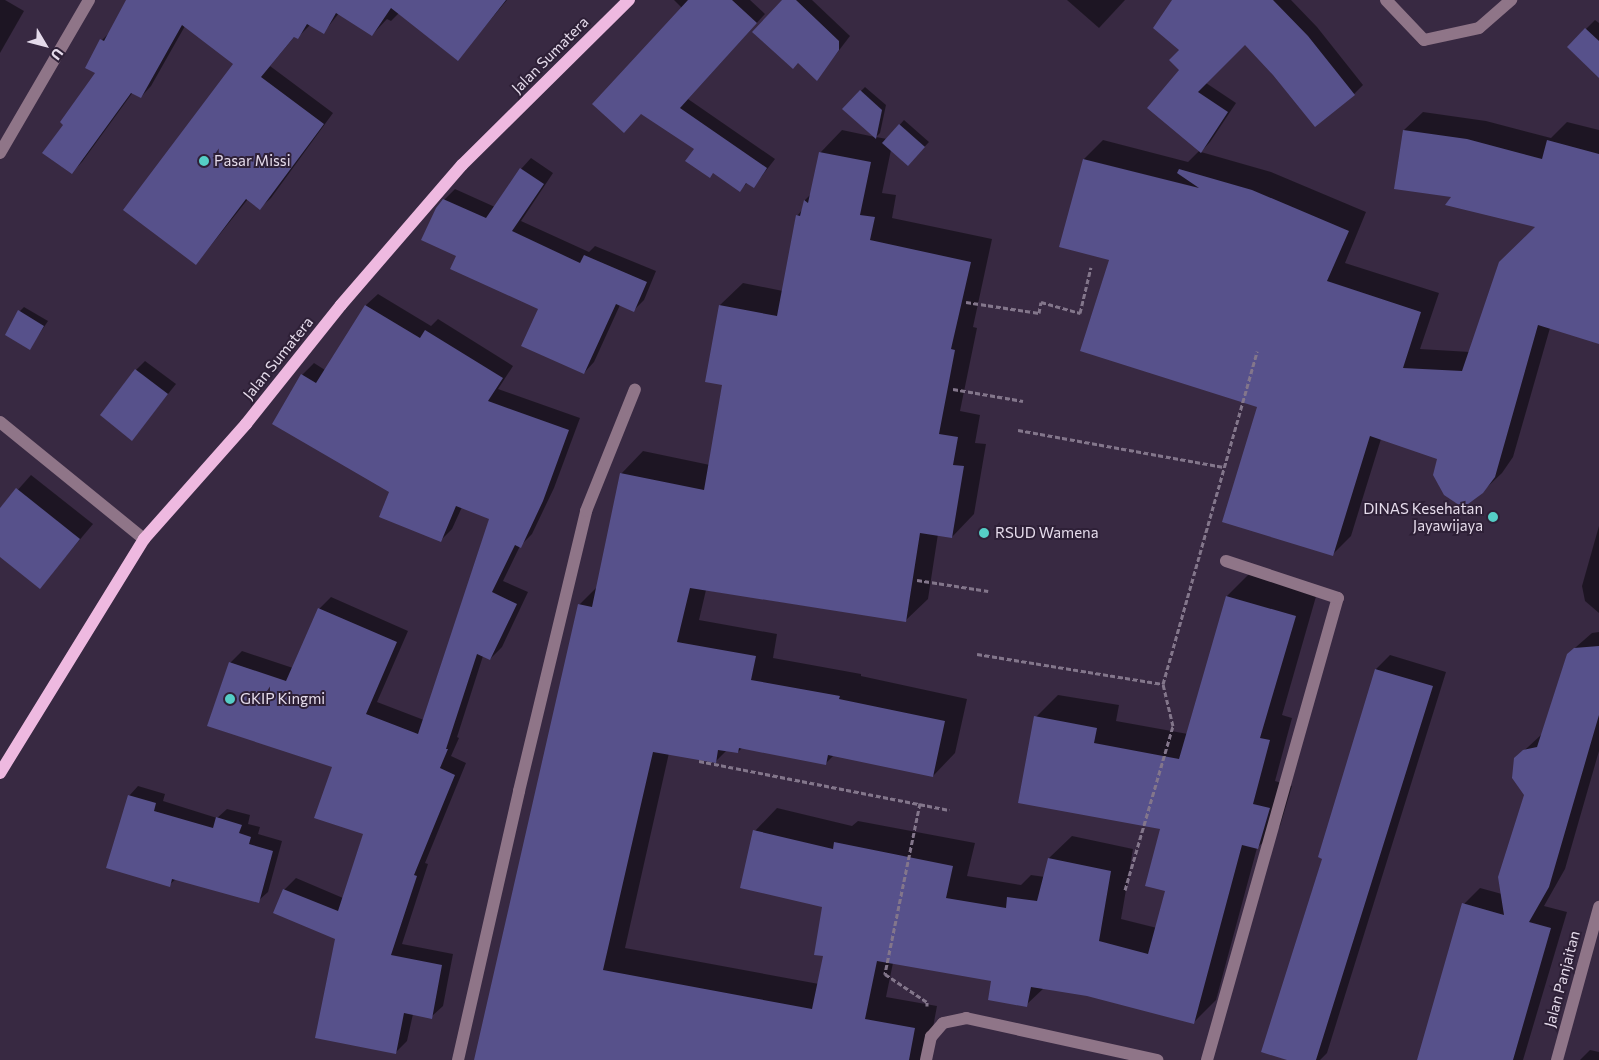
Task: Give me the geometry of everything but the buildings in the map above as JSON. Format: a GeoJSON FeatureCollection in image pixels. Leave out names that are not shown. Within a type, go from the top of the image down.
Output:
{"type":"FeatureCollection","features":[{"type":"Feature","properties":{"kind":"main road","name":"Jalan Sumatera"},"geometry":{"type":"LineString","coordinates":[[0,773],[144,539],[246,424],[341,305],[462,165],[629,0]]}},
{"type":"Feature","properties":{"kind":"street"},"geometry":{"type":"LineString","coordinates":[[0,153],[89,0]]}},
{"type":"Feature","properties":{"kind":"street"},"geometry":{"type":"LineString","coordinates":[[1386,0],[1424,40],[1479,28],[1511,0]]}},
{"type":"Feature","properties":{"kind":"street"},"geometry":{"type":"LineString","coordinates":[[458,1060],[518,791],[586,511],[635,389]]}},
{"type":"Feature","properties":{"kind":"street"},"geometry":{"type":"LineString","coordinates":[[0,422],[144,539]]}},
{"type":"Feature","properties":{"kind":"street"},"geometry":{"type":"LineString","coordinates":[[1207,1060],[1338,598],[1226,561]]}},
{"type":"Feature","properties":{"kind":"street","name":"Jalan Panjaitan"},"geometry":{"type":"LineString","coordinates":[[1557,1060],[1599,907]]}},
{"type":"Feature","properties":{"kind":"street"},"geometry":{"type":"LineString","coordinates":[[926,1060],[931,1036],[943,1023],[966,1018],[1157,1060]]}},
{"type":"Feature","properties":{"kind":"path"},"geometry":{"type":"LineString","coordinates":[[966,302],[1039,313],[1041,302],[1080,313],[1091,267]]}},
{"type":"Feature","properties":{"kind":"path"},"geometry":{"type":"LineString","coordinates":[[1125,890],[1173,726],[1163,684],[1257,351]]}},
{"type":"Feature","properties":{"kind":"path"},"geometry":{"type":"LineString","coordinates":[[953,389],[1023,401]]}},
{"type":"Feature","properties":{"kind":"path"},"geometry":{"type":"LineString","coordinates":[[1018,430],[1224,467]]}},
{"type":"Feature","properties":{"kind":"path"},"geometry":{"type":"LineString","coordinates":[[917,580],[988,590]]}},
{"type":"Feature","properties":{"kind":"path"},"geometry":{"type":"LineString","coordinates":[[977,654],[1163,684]]}},
{"type":"Feature","properties":{"kind":"path"},"geometry":{"type":"LineString","coordinates":[[699,762],[949,810]]}},
{"type":"Feature","properties":{"kind":"path"},"geometry":{"type":"LineString","coordinates":[[920,803],[885,974],[927,1002],[931,1036]]}},
{"type":"Feature","properties":{"kind":"place","name":"Pasar Missi"},"geometry":{"type":"Point","coordinates":[204,161]}},
{"type":"Feature","properties":{"kind":"place","name":"DINAS Kesehatan Jayawijaya"},"geometry":{"type":"Point","coordinates":[1493,517]}},
{"type":"Feature","properties":{"kind":"place","name":"RSUD Wamena"},"geometry":{"type":"Point","coordinates":[984,533]}},
{"type":"Feature","properties":{"kind":"place","name":"GKIP Kingmi"},"geometry":{"type":"Point","coordinates":[230,699]}}]}
